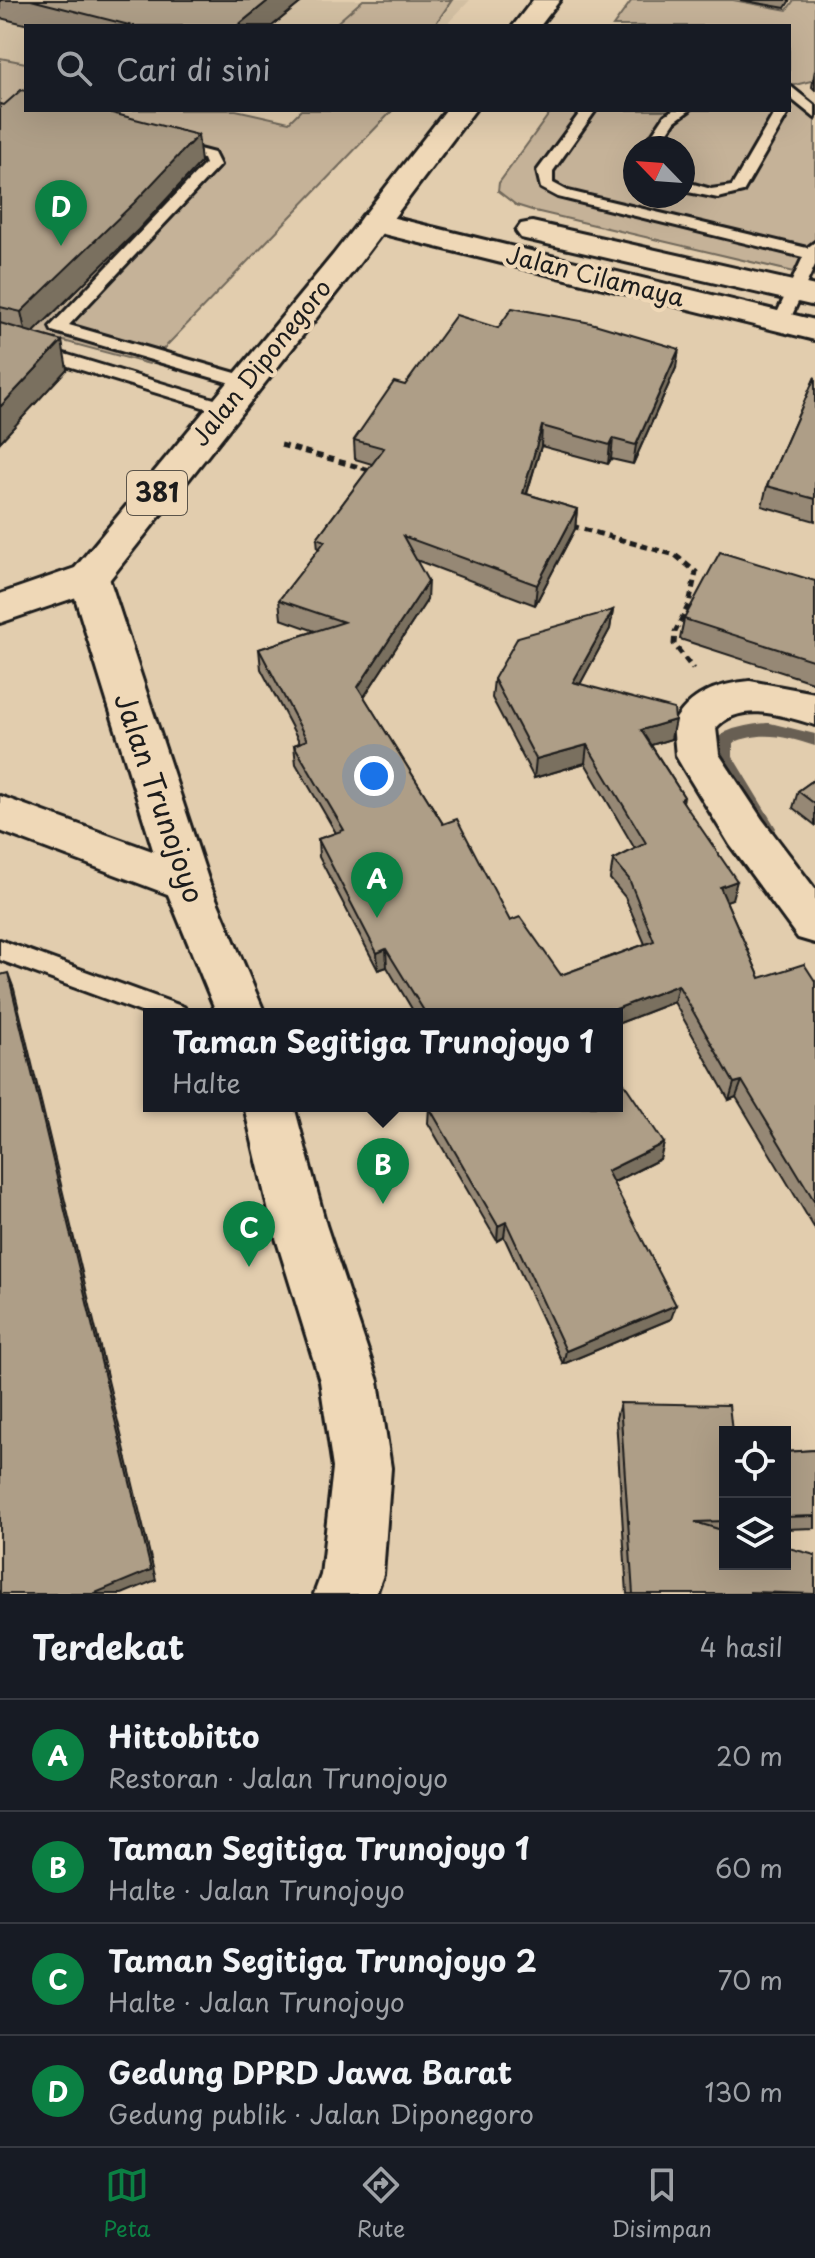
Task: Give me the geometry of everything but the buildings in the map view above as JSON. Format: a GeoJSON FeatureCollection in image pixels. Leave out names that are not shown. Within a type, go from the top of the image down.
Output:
{"type":"FeatureCollection","features":[{"type":"Feature","properties":{"kind":"street"},"geometry":{"type":"LineString","coordinates":[[534,24],[547,0]]}},
{"type":"Feature","properties":{"kind":"street","name":"Jalan Diponegoro"},"geometry":{"type":"LineString","coordinates":[[89,578],[459,112]]}},
{"type":"Feature","properties":{"kind":"street","name":"Jalan Cilamaya"},"geometry":{"type":"LineString","coordinates":[[384,210],[805,294]]}},
{"type":"Feature","properties":{"kind":"street","name":"Jalan Cilamaya"},"geometry":{"type":"LineString","coordinates":[[384,210],[815,330]]}},
{"type":"Feature","properties":{"kind":"street"},"geometry":{"type":"LineString","coordinates":[[0,609],[89,578]]}},
{"type":"Feature","properties":{"kind":"street","name":"Jalan Trunojoyo"},"geometry":{"type":"LineString","coordinates":[[89,578],[186,882],[238,1008]]}},
{"type":"Feature","properties":{"kind":"street"},"geometry":{"type":"LineString","coordinates":[[815,709],[788,701],[737,695],[705,708],[694,724],[698,756],[746,832],[815,924]]}},
{"type":"Feature","properties":{"kind":"street"},"geometry":{"type":"LineString","coordinates":[[0,813],[186,882]]}},
{"type":"Feature","properties":{"kind":"street"},"geometry":{"type":"LineString","coordinates":[[271,1112],[299,1225],[349,1381],[362,1468],[352,1575],[345,1594]]}},
{"type":"Feature","properties":{"kind":"lane"},"geometry":{"type":"LineString","coordinates":[[796,103],[815,114]]}},
{"type":"Feature","properties":{"kind":"lane"},"geometry":{"type":"LineString","coordinates":[[588,112],[545,171],[546,185],[563,194],[813,251],[805,294],[781,322]]}},
{"type":"Feature","properties":{"kind":"lane"},"geometry":{"type":"LineString","coordinates":[[658,136],[670,118],[680,112]]}},
{"type":"Feature","properties":{"kind":"lane"},"geometry":{"type":"LineString","coordinates":[[695,189],[716,194],[730,194],[738,189],[782,112]]}},
{"type":"Feature","properties":{"kind":"lane"},"geometry":{"type":"LineString","coordinates":[[150,140],[209,156],[213,165],[58,327],[28,348],[236,395]]}},
{"type":"Feature","properties":{"kind":"lane"},"geometry":{"type":"LineString","coordinates":[[58,327],[236,395]]}},
{"type":"Feature","properties":{"kind":"lane"},"geometry":{"type":"LineString","coordinates":[[0,950],[159,1008]]}},
{"type":"Feature","properties":{"kind":"path"},"geometry":{"type":"LineString","coordinates":[[281,445],[387,475]]}},
{"type":"Feature","properties":{"kind":"path"},"geometry":{"type":"LineString","coordinates":[[569,526],[675,555],[696,572],[689,604],[675,632],[674,644],[699,677],[694,724]]}},
{"type":"Feature","properties":{"kind":"shaded area"},"geometry":{"type":"Polygon","coordinates":[[[0,0],[470,0],[447,24],[24,24],[24,87],[0,81],[0,0]]]}},
{"type":"Feature","properties":{"kind":"shaded area"},"geometry":{"type":"Polygon","coordinates":[[[363,0],[452,0],[435,24],[335,24],[363,0]]]}},
{"type":"Feature","properties":{"kind":"shaded area"},"geometry":{"type":"Polygon","coordinates":[[[632,0],[733,0],[787,10],[794,0],[815,0],[815,80],[791,86],[791,24],[614,24],[632,0]]]}},
{"type":"Feature","properties":{"kind":"shaded area"},"geometry":{"type":"Polygon","coordinates":[[[0,58],[24,63],[24,112],[245,112],[289,122],[299,112],[391,112],[149,364],[0,324],[0,58]]]}},
{"type":"Feature","properties":{"kind":"shaded area"},"geometry":{"type":"Polygon","coordinates":[[[791,86],[815,107],[815,277],[535,211],[516,205],[498,191],[499,183],[551,112],[791,112],[791,86]]]}},
{"type":"Feature","properties":{"kind":"waterway"},"geometry":{"type":"LineString","coordinates":[[768,828],[725,758],[725,740],[760,729],[780,730],[815,740]]}},
{"type":"Feature","properties":{"kind":"place","name":"Gedung DPRD Jawa Barat"},"geometry":{"type":"Point","coordinates":[61,246]}},
{"type":"Feature","properties":{"kind":"place","name":"Hittobitto"},"geometry":{"type":"Point","coordinates":[377,918]}},
{"type":"Feature","properties":{"kind":"place","name":"Taman Segitiga Trunojoyo 1"},"geometry":{"type":"Point","coordinates":[383,1204]}},
{"type":"Feature","properties":{"kind":"place","name":"Taman Segitiga Trunojoyo 2"},"geometry":{"type":"Point","coordinates":[249,1267]}}]}
